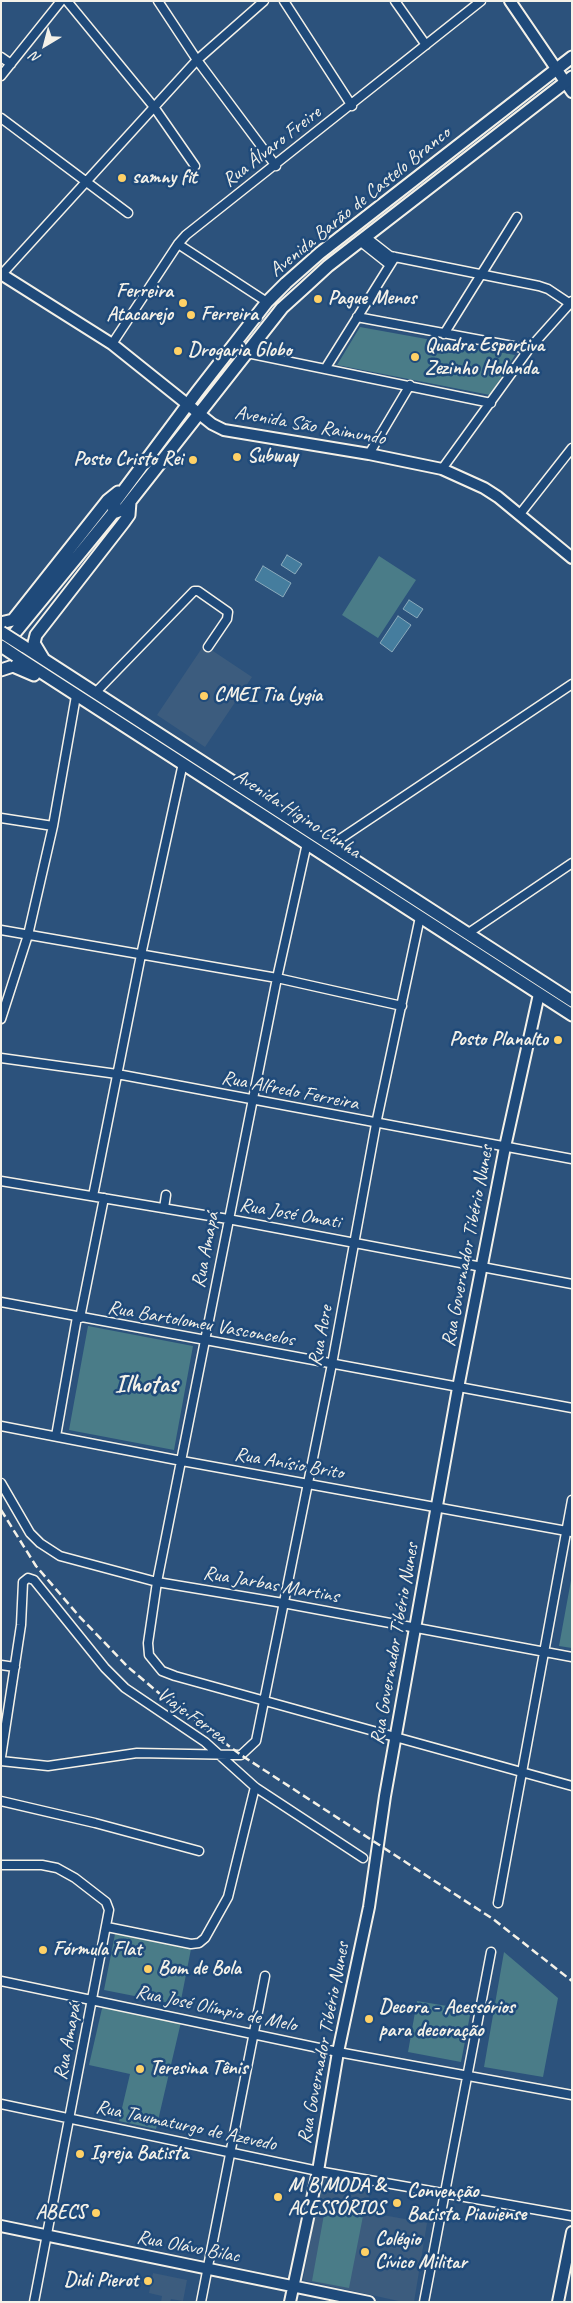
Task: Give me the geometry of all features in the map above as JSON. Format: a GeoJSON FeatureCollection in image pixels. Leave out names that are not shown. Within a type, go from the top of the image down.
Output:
{"type":"FeatureCollection","features":[{"type":"Feature","properties":{"kind":"main road","name":"Avenida Barão de Castelo Branco"},"geometry":{"type":"LineString","coordinates":[[568,79],[364,240],[328,266],[289,302],[124,510],[113,513],[115,502],[188,404],[267,302],[286,283],[320,253],[572,57]]}},
{"type":"Feature","properties":{"kind":"main road"},"geometry":{"type":"LineString","coordinates":[[1,623],[13,620],[108,500],[116,492],[122,492]]}},
{"type":"Feature","properties":{"kind":"main road"},"geometry":{"type":"LineString","coordinates":[[46,662],[34,643],[36,635],[124,522],[129,514],[130,502]]}},
{"type":"Feature","properties":{"kind":"main road"},"geometry":{"type":"LineString","coordinates":[[1,648],[20,630],[113,513]]}},
{"type":"Feature","properties":{"kind":"main road","name":"Avenida Higino Cunha"},"geometry":{"type":"LineString","coordinates":[[1,632],[572,1001]]}},
{"type":"Feature","properties":{"kind":"main road","name":"Avenida Higino Cunha"},"geometry":{"type":"LineString","coordinates":[[1,648],[183,763],[572,1015]]}},
{"type":"Feature","properties":{"kind":"main road"},"geometry":{"type":"LineString","coordinates":[[1,670],[13,666],[32,674],[47,677]]}},
{"type":"Feature","properties":{"kind":"street"},"geometry":{"type":"LineString","coordinates":[[1,76],[62,1]]}},
{"type":"Feature","properties":{"kind":"street"},"geometry":{"type":"LineString","coordinates":[[67,1],[154,107],[195,166]]}},
{"type":"Feature","properties":{"kind":"street"},"geometry":{"type":"LineString","coordinates":[[158,1],[197,60],[276,166]]}},
{"type":"Feature","properties":{"kind":"street"},"geometry":{"type":"LineString","coordinates":[[2,274],[197,60],[264,1]]}},
{"type":"Feature","properties":{"kind":"street"},"geometry":{"type":"LineString","coordinates":[[284,1],[352,106]]}},
{"type":"Feature","properties":{"kind":"street"},"geometry":{"type":"LineString","coordinates":[[395,1],[426,45]]}},
{"type":"Feature","properties":{"kind":"street","name":"Rua Álvaro Freire"},"geometry":{"type":"LineString","coordinates":[[112,344],[178,244],[186,235],[352,106],[481,1]]}},
{"type":"Feature","properties":{"kind":"street"},"geometry":{"type":"LineString","coordinates":[[510,1],[556,70],[568,79],[572,92]]}},
{"type":"Feature","properties":{"kind":"street"},"geometry":{"type":"LineString","coordinates":[[1,57],[11,64]]}},
{"type":"Feature","properties":{"kind":"street"},"geometry":{"type":"LineString","coordinates":[[1,118],[128,213]]}},
{"type":"Feature","properties":{"kind":"street"},"geometry":{"type":"LineString","coordinates":[[444,334],[518,217]]}},
{"type":"Feature","properties":{"kind":"street"},"geometry":{"type":"LineString","coordinates":[[364,240],[393,256],[539,286],[570,302],[529,349],[442,469]]}},
{"type":"Feature","properties":{"kind":"street"},"geometry":{"type":"LineString","coordinates":[[364,240],[390,265]]}},
{"type":"Feature","properties":{"kind":"street"},"geometry":{"type":"LineString","coordinates":[[178,244],[267,302]]}},
{"type":"Feature","properties":{"kind":"street"},"geometry":{"type":"LineString","coordinates":[[325,369],[390,265],[393,256]]}},
{"type":"Feature","properties":{"kind":"street","name":"Avenida São Raimundo"},"geometry":{"type":"LineString","coordinates":[[2,274],[112,344],[200,414],[224,430],[369,454],[442,469],[484,488],[520,514],[572,558]]}},
{"type":"Feature","properties":{"kind":"street"},"geometry":{"type":"LineString","coordinates":[[357,317],[529,349]]}},
{"type":"Feature","properties":{"kind":"street"},"geometry":{"type":"LineString","coordinates":[[247,353],[491,403]]}},
{"type":"Feature","properties":{"kind":"street"},"geometry":{"type":"LineString","coordinates":[[369,454],[410,385]]}},
{"type":"Feature","properties":{"kind":"street"},"geometry":{"type":"LineString","coordinates":[[520,514],[572,448]]}},
{"type":"Feature","properties":{"kind":"street"},"geometry":{"type":"LineString","coordinates":[[95,693],[194,591],[198,591],[228,612],[229,616],[208,647]]}},
{"type":"Feature","properties":{"kind":"street"},"geometry":{"type":"LineString","coordinates":[[331,845],[572,684]]}},
{"type":"Feature","properties":{"kind":"street"},"geometry":{"type":"LineString","coordinates":[[1,1019],[28,935],[53,826],[76,696]]}},
{"type":"Feature","properties":{"kind":"street"},"geometry":{"type":"LineString","coordinates":[[93,1196],[183,763]]}},
{"type":"Feature","properties":{"kind":"street"},"geometry":{"type":"LineString","coordinates":[[1,818],[53,826]]}},
{"type":"Feature","properties":{"kind":"street","name":"Rua Amapá"},"geometry":{"type":"LineString","coordinates":[[265,1702],[162,1671],[149,1655],[148,1644],[157,1582],[228,1219],[254,1101],[277,978],[307,843]]}},
{"type":"Feature","properties":{"kind":"street"},"geometry":{"type":"LineString","coordinates":[[467,934],[572,863]]}},
{"type":"Feature","properties":{"kind":"street","name":"Rua Acre"},"geometry":{"type":"LineString","coordinates":[[220,1756],[241,1755],[256,1741],[332,1364],[376,1124],[420,917]]}},
{"type":"Feature","properties":{"kind":"street"},"geometry":{"type":"LineString","coordinates":[[1,930],[277,978],[402,1006]]}},
{"type":"Feature","properties":{"kind":"street"},"geometry":{"type":"LineString","coordinates":[[539,994],[551,987]]}},
{"type":"Feature","properties":{"kind":"street","name":"Rua Governador Tibério Nunes"},"geometry":{"type":"LineString","coordinates":[[290,2302],[318,2171],[338,2052],[369,1907],[396,1738],[458,1388],[505,1146],[539,994]]}},
{"type":"Feature","properties":{"kind":"street","name":"Rua Alfredo Ferreira"},"geometry":{"type":"LineString","coordinates":[[1,1058],[117,1074],[376,1124],[572,1159]]}},
{"type":"Feature","properties":{"kind":"street","name":"Rua José Omati"},"geometry":{"type":"LineString","coordinates":[[1,1181],[228,1219],[572,1284]]}},
{"type":"Feature","properties":{"kind":"street"},"geometry":{"type":"LineString","coordinates":[[164,1208],[166,1195]]}},
{"type":"Feature","properties":{"kind":"street"},"geometry":{"type":"LineString","coordinates":[[56,1436],[78,1318],[104,1198]]}},
{"type":"Feature","properties":{"kind":"street","name":"Rua Bartolomeu Vasconcelos"},"geometry":{"type":"LineString","coordinates":[[1,1302],[78,1318],[572,1408]]}},
{"type":"Feature","properties":{"kind":"street","name":"Rua Anísio Brito"},"geometry":{"type":"LineString","coordinates":[[1,1426],[182,1461],[569,1531]]}},
{"type":"Feature","properties":{"kind":"street","name":"Rua Jarbas Martins"},"geometry":{"type":"LineString","coordinates":[[1,1483],[30,1533],[60,1556],[157,1582],[283,1603],[572,1658]]}},
{"type":"Feature","properties":{"kind":"street"},"geometry":{"type":"LineString","coordinates":[[498,1903],[523,1773],[543,1652],[569,1531],[572,1500]]}},
{"type":"Feature","properties":{"kind":"street","name":"Viaje Ferrea"},"geometry":{"type":"LineString","coordinates":[[15,1667],[25,1579],[34,1580],[44,1595],[105,1668],[125,1688],[183,1725],[255,1786],[363,1858]]}},
{"type":"Feature","properties":{"kind":"street"},"geometry":{"type":"LineString","coordinates":[[1,1665],[15,1667],[1,1759],[34,1766],[48,1766],[137,1753],[181,1752],[220,1756]]}},
{"type":"Feature","properties":{"kind":"street"},"geometry":{"type":"LineString","coordinates":[[265,1702],[572,1786]]}},
{"type":"Feature","properties":{"kind":"street"},"geometry":{"type":"LineString","coordinates":[[107,1927],[166,1939],[199,1943],[205,1938],[228,1897],[255,1786]]}},
{"type":"Feature","properties":{"kind":"street"},"geometry":{"type":"LineString","coordinates":[[1,1801],[96,1823],[200,1851]]}},
{"type":"Feature","properties":{"kind":"street","name":"Rua Amapá"},"geometry":{"type":"LineString","coordinates":[[1,1865],[42,1865],[57,1868],[75,1878],[106,1902],[109,1910],[34,2302]]}},
{"type":"Feature","properties":{"kind":"street"},"geometry":{"type":"LineString","coordinates":[[424,2302],[443,2194],[491,1952]]}},
{"type":"Feature","properties":{"kind":"street"},"geometry":{"type":"LineString","coordinates":[[201,2302],[265,1976]]}},
{"type":"Feature","properties":{"kind":"street","name":"Rua José Olímpio de Melo"},"geometry":{"type":"LineString","coordinates":[[1,1981],[93,1998],[338,2052],[572,2095]]}},
{"type":"Feature","properties":{"kind":"street","name":"Rua Taumaturgo de Azevedo"},"geometry":{"type":"LineString","coordinates":[[1,2104],[318,2171],[572,2216]]}},
{"type":"Feature","properties":{"kind":"street","name":"Rua Olávo Bilac"},"geometry":{"type":"LineString","coordinates":[[1,2226],[369,2302]]}},
{"type":"Feature","properties":{"kind":"street"},"geometry":{"type":"LineString","coordinates":[[558,2302],[572,2232]]}},
{"type":"Feature","properties":{"kind":"shaded area"},"geometry":{"type":"Polygon","coordinates":[[[287,555],[302,564],[295,574],[281,565],[287,555]]]}},
{"type":"Feature","properties":{"kind":"shaded area"},"geometry":{"type":"Polygon","coordinates":[[[263,566],[291,583],[283,597],[255,580],[263,566]]]}},
{"type":"Feature","properties":{"kind":"shaded area"},"geometry":{"type":"Polygon","coordinates":[[[409,600],[423,609],[417,618],[403,609],[409,600]]]}},
{"type":"Feature","properties":{"kind":"shaded area"},"geometry":{"type":"Polygon","coordinates":[[[398,616],[411,625],[392,652],[380,643],[398,616]]]}},
{"type":"Feature","properties":{"kind":"shaded area","name":"CMEI Tia Lygia"},"geometry":{"type":"Polygon","coordinates":[[[204,645],[252,677],[205,747],[157,715],[204,645]]]}},
{"type":"Feature","properties":{"kind":"shaded area","name":"Colégio Cívico Militar"},"geometry":{"type":"Polygon","coordinates":[[[322,2175],[371,2185],[366,2212],[427,2223],[414,2302],[403,2302],[303,2280],[322,2175]]]}},
{"type":"Feature","properties":{"kind":"shaded area"},"geometry":{"type":"Polygon","coordinates":[[[153,2273],[187,2280],[183,2301],[171,2299],[170,2302],[161,2302],[162,2296],[149,2293],[153,2273]]]}},
{"type":"Feature","properties":{"kind":"green space"},"geometry":{"type":"Polygon","coordinates":[[[360,327],[515,355],[490,395],[337,365],[360,327]]]}},
{"type":"Feature","properties":{"kind":"green space"},"geometry":{"type":"Polygon","coordinates":[[[379,556],[416,580],[378,638],[342,615],[379,556]]]}},
{"type":"Feature","properties":{"kind":"green space"},"geometry":{"type":"Polygon","coordinates":[[[88,1326],[193,1346],[174,1450],[69,1430],[88,1326]]]}},
{"type":"Feature","properties":{"kind":"green space"},"geometry":{"type":"Polygon","coordinates":[[[572,1575],[572,1648],[559,1646],[572,1575]]]}},
{"type":"Feature","properties":{"kind":"green space","name":"Bom de Bola"},"geometry":{"type":"Polygon","coordinates":[[[115,1934],[191,1949],[180,2005],[104,1990],[115,1934]]]}},
{"type":"Feature","properties":{"kind":"green space"},"geometry":{"type":"Polygon","coordinates":[[[504,1952],[558,1998],[543,2077],[484,2067],[504,1952]]]}},
{"type":"Feature","properties":{"kind":"green space"},"geometry":{"type":"Polygon","coordinates":[[[417,2001],[471,2010],[461,2062],[408,2052],[417,2001]]]}},
{"type":"Feature","properties":{"kind":"green space","name":"Teresina Tênis"},"geometry":{"type":"Polygon","coordinates":[[[103,2004],[181,2022],[156,2129],[119,2121],[130,2074],[89,2065],[103,2004]]]}},
{"type":"Feature","properties":{"kind":"green space"},"geometry":{"type":"Polygon","coordinates":[[[325,2209],[363,2216],[349,2288],[312,2281],[325,2209]]]}},
{"type":"Feature","properties":{"kind":"railway"},"geometry":{"type":"LineString","coordinates":[[1,1510],[36,1566],[79,1616],[128,1667],[166,1699],[241,1755],[493,1919],[572,1981]]}},
{"type":"Feature","properties":{"kind":"place","name":"samny fit"},"geometry":{"type":"Point","coordinates":[122,178]}},
{"type":"Feature","properties":{"kind":"place","name":"Pague Menos"},"geometry":{"type":"Point","coordinates":[318,299]}},
{"type":"Feature","properties":{"kind":"place","name":"Ferreira Atacarejo"},"geometry":{"type":"Point","coordinates":[183,303]}},
{"type":"Feature","properties":{"kind":"place","name":"Ferreira"},"geometry":{"type":"Point","coordinates":[191,315]}},
{"type":"Feature","properties":{"kind":"place","name":"Drogaria Globo"},"geometry":{"type":"Point","coordinates":[178,351]}},
{"type":"Feature","properties":{"kind":"place","name":"Quadra Esportiva Zezinho Holanda"},"geometry":{"type":"Point","coordinates":[415,357]}},
{"type":"Feature","properties":{"kind":"place","name":"Subway"},"geometry":{"type":"Point","coordinates":[237,457]}},
{"type":"Feature","properties":{"kind":"place","name":"Posto Cristo Rei"},"geometry":{"type":"Point","coordinates":[193,460]}},
{"type":"Feature","properties":{"kind":"place","name":"CMEI Tia Lygia"},"geometry":{"type":"Point","coordinates":[204,696]}},
{"type":"Feature","properties":{"kind":"place","name":"Posto Planalto"},"geometry":{"type":"Point","coordinates":[558,1040]}},
{"type":"Feature","properties":{"kind":"place","name":"Fórmula Flat"},"geometry":{"type":"Point","coordinates":[43,1950]}},
{"type":"Feature","properties":{"kind":"place","name":"Bom de Bola"},"geometry":{"type":"Point","coordinates":[148,1969]}},
{"type":"Feature","properties":{"kind":"place","name":"Decora - Acessórios para decoração"},"geometry":{"type":"Point","coordinates":[369,2019]}},
{"type":"Feature","properties":{"kind":"place","name":"Teresina Tênis"},"geometry":{"type":"Point","coordinates":[140,2069]}},
{"type":"Feature","properties":{"kind":"place","name":"Igreja Batista"},"geometry":{"type":"Point","coordinates":[80,2154]}},
{"type":"Feature","properties":{"kind":"place","name":"M B MODA & ACESSÓRIOS"},"geometry":{"type":"Point","coordinates":[278,2197]}},
{"type":"Feature","properties":{"kind":"place","name":"Convenção Batista Piauiense"},"geometry":{"type":"Point","coordinates":[397,2203]}},
{"type":"Feature","properties":{"kind":"place","name":"ABECS"},"geometry":{"type":"Point","coordinates":[96,2213]}},
{"type":"Feature","properties":{"kind":"place","name":"Colégio Cívico Militar"},"geometry":{"type":"Point","coordinates":[365,2252]}},
{"type":"Feature","properties":{"kind":"place","name":"Didi Pierot"},"geometry":{"type":"Point","coordinates":[148,2281]}},
{"type":"Feature","properties":{"kind":"district","name":"Ilhotas"},"geometry":{"type":"Point","coordinates":[146,1385]}}]}
